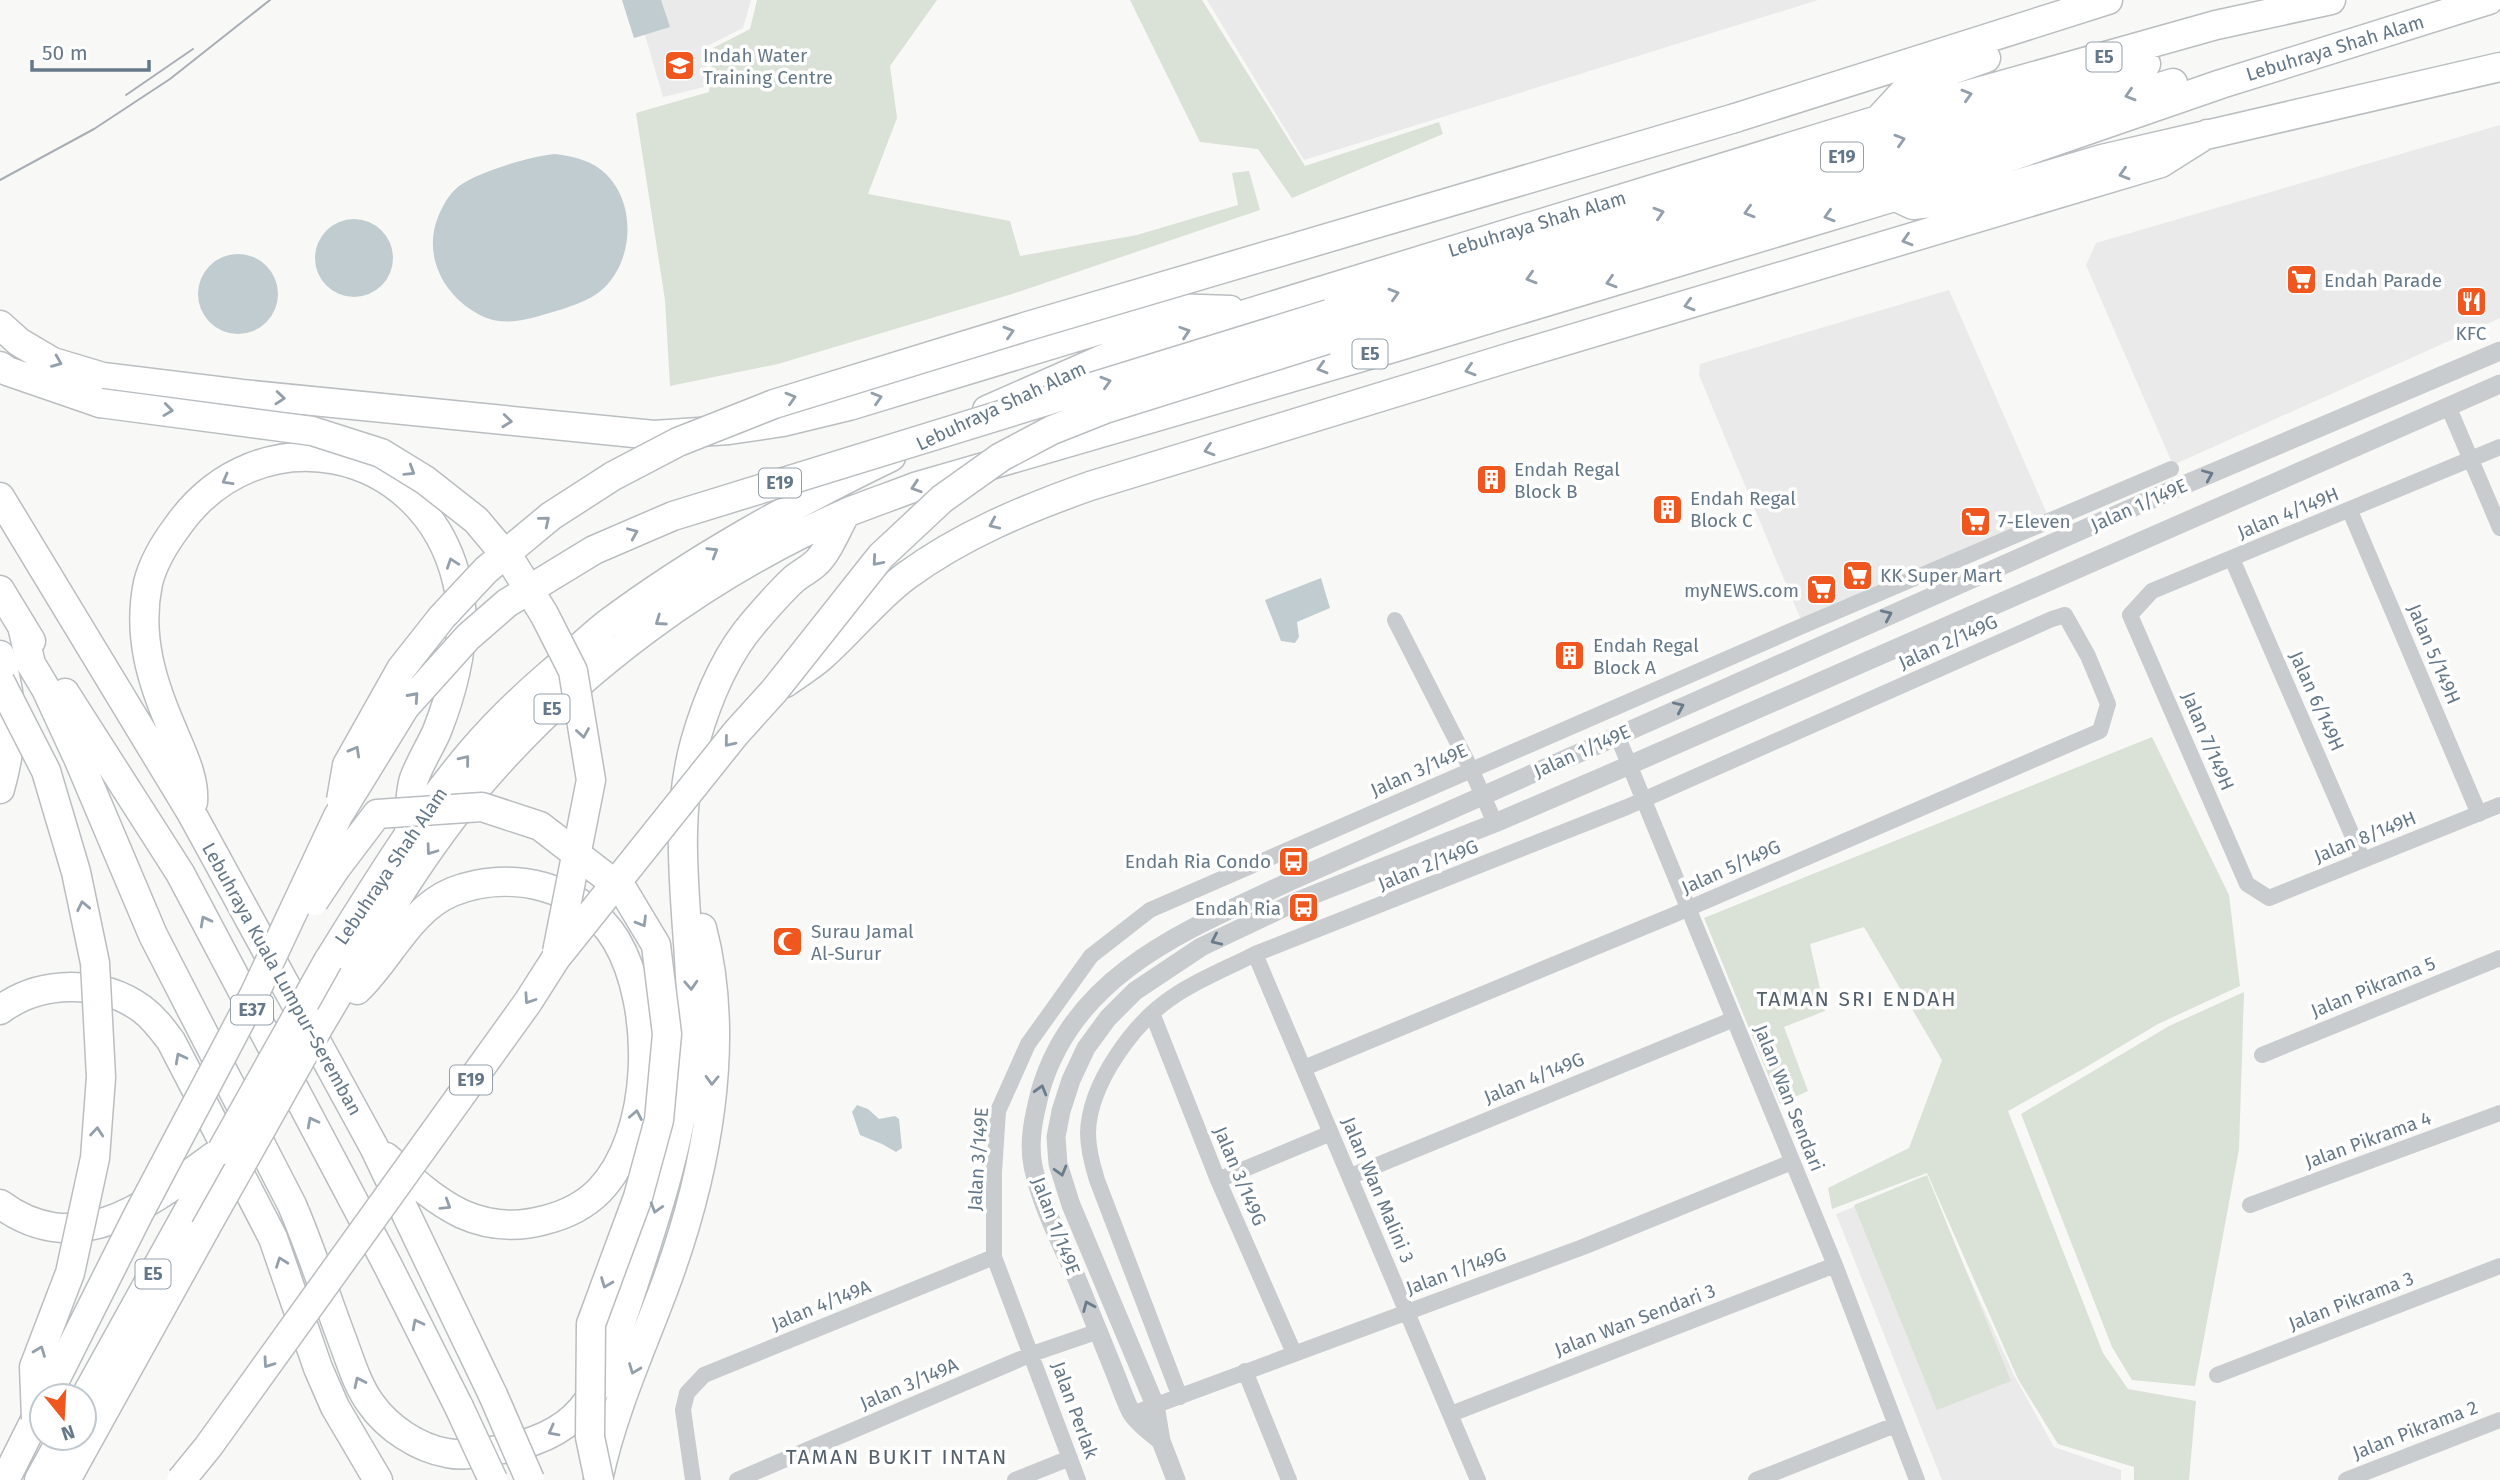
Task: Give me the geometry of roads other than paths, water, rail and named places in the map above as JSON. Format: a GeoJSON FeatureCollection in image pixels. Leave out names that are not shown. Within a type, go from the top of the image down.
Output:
{"type":"FeatureCollection","features":[{"type":"Feature","properties":{"kind":"highway"},"geometry":{"type":"LineString","coordinates":[[338,816],[347,765],[401,669],[442,617],[486,570],[551,516],[613,476],[678,442],[786,400],[1735,118],[2108,0]]}},
{"type":"Feature","properties":{"kind":"highway"},"geometry":{"type":"LineString","coordinates":[[1878,120],[1904,92],[1946,72],[2083,24],[2120,0]]}},
{"type":"Feature","properties":{"kind":"highway","name":"Lebuhraya Shah Alam"},"geometry":{"type":"LineString","coordinates":[[93,1382],[328,961],[408,834],[472,750],[503,717],[605,626],[688,567],[866,469],[1005,401],[1112,355],[1878,120],[2216,25],[2331,0]]}},
{"type":"Feature","properties":{"kind":"highway","name":"E19"},"geometry":{"type":"LineString","coordinates":[[181,1480],[208,1447],[528,1002],[556,958],[736,733],[774,691],[881,556],[942,499],[1002,457],[1052,430],[1328,327],[2355,0]]}},
{"type":"Feature","properties":{"kind":"highway","name":"Lebuhraya Shah Alam"},"geometry":{"type":"LineString","coordinates":[[2221,84],[2489,0]]}},
{"type":"Feature","properties":{"kind":"highway"},"geometry":{"type":"LineString","coordinates":[[1894,197],[1913,205],[1967,199],[2102,159],[2499,67]]}},
{"type":"Feature","properties":{"kind":"highway","name":"E19"},"geometry":{"type":"LineString","coordinates":[[54,1382],[254,995],[338,816],[405,707],[468,637],[507,603],[594,550],[673,516],[2169,83],[2221,84]]}},
{"type":"Feature","properties":{"kind":"highway","name":"E5"},"geometry":{"type":"LineString","coordinates":[[1894,197],[2221,84]]}},
{"type":"Feature","properties":{"kind":"highway"},"geometry":{"type":"LineString","coordinates":[[774,691],[820,658],[862,615],[906,576],[971,534],[1030,508],[1090,486],[1524,353],[2161,163],[2207,134]]}},
{"type":"Feature","properties":{"kind":"highway","name":"Lebuhraya Shah Alam"},"geometry":{"type":"LineString","coordinates":[[66,1480],[321,1023],[415,872],[478,786],[564,697],[632,641],[715,582],[846,513],[928,483],[1396,347],[1894,197]]}},
{"type":"Feature","properties":{"kind":"highway"},"geometry":{"type":"LineString","coordinates":[[0,325],[19,342],[53,362],[103,377],[242,394],[654,435],[729,430],[783,422],[849,406],[1172,308],[1251,311]]}},
{"type":"Feature","properties":{"kind":"highway"},"geometry":{"type":"LineString","coordinates":[[0,366],[7,371],[100,402],[313,431],[381,453],[425,481],[475,520],[513,564],[544,614],[573,671],[591,780],[556,958]]}},
{"type":"Feature","properties":{"kind":"highway"},"geometry":{"type":"LineString","coordinates":[[192,814],[193,786],[154,684],[145,650],[145,602],[156,562],[184,517],[199,499],[217,486],[241,472],[288,458],[333,458],[356,463],[380,475],[398,486],[414,501],[442,538],[458,584],[460,633],[455,676],[436,732],[414,780],[408,834]]}},
{"type":"Feature","properties":{"kind":"highway","name":"Lebuhraya Kuala Lumpur–Seremban"},"geometry":{"type":"LineString","coordinates":[[0,497],[192,814],[374,1147],[493,1395],[530,1480]]}},
{"type":"Feature","properties":{"kind":"highway"},"geometry":{"type":"LineString","coordinates":[[22,626],[32,664],[78,758],[153,935],[297,1217],[356,1376],[371,1404],[397,1430],[422,1447],[450,1454],[477,1453],[516,1447],[570,1422],[589,1400],[605,1367],[667,1174],[689,1066],[691,999],[682,812],[687,775],[706,709],[718,682],[752,624],[795,578],[818,561],[846,513]]}},
{"type":"Feature","properties":{"kind":"highway","name":"Lebuhraya Kuala Lumpur–Seremban"},"geometry":{"type":"LineString","coordinates":[[0,590],[180,873],[375,1241],[459,1407],[492,1480]]}},
{"type":"Feature","properties":{"kind":"highway"},"geometry":{"type":"LineString","coordinates":[[0,655],[12,708],[9,748],[0,789]]}},
{"type":"Feature","properties":{"kind":"highway"},"geometry":{"type":"LineString","coordinates":[[0,681],[46,771],[76,873],[95,963],[101,1077],[95,1158],[70,1273],[34,1367],[37,1382]]}},
{"type":"Feature","properties":{"kind":"highway"},"geometry":{"type":"LineString","coordinates":[[254,995],[336,868],[377,814],[482,807],[540,826],[623,890],[656,946],[667,1034],[659,1120],[638,1198],[591,1324],[590,1437],[599,1480]]}},
{"type":"Feature","properties":{"kind":"highway"},"geometry":{"type":"LineString","coordinates":[[599,1480],[603,1456],[617,1412],[688,1222],[709,1124],[713,1030],[711,974],[703,931],[684,868]]}},
{"type":"Feature","properties":{"kind":"highway"},"geometry":{"type":"LineString","coordinates":[[321,1023],[365,982],[422,913],[451,893],[506,881],[525,882],[559,892],[576,901],[604,924],[623,954],[638,1010],[642,1066],[635,1122],[622,1158],[589,1201],[554,1218],[517,1225],[499,1225],[464,1215],[428,1192],[374,1147]]}},
{"type":"Feature","properties":{"kind":"highway"},"geometry":{"type":"LineString","coordinates":[[0,1010],[23,996],[64,986],[90,988],[123,998],[142,1009],[158,1024],[171,1041],[273,1238],[318,1368],[335,1407],[378,1480]]}},
{"type":"Feature","properties":{"kind":"highway"},"geometry":{"type":"LineString","coordinates":[[0,1204],[43,1226],[65,1229],[88,1227],[130,1212],[222,1150]]}},
{"type":"Feature","properties":{"kind":"highway","name":"E19"},"geometry":{"type":"LineString","coordinates":[[5,1480],[28,1433]]}},
{"type":"Feature","properties":{"kind":"highway"},"geometry":{"type":"LineString","coordinates":[[39,1480],[54,1452]]}},
{"type":"Feature","properties":{"kind":"street","name":"Jalan 1/149E"},"geometry":{"type":"LineString","coordinates":[[1132,1415],[1048,1211],[1033,1166],[1031,1143],[1043,1081],[1056,1049],[1091,1000],[1110,982],[1178,934],[1295,879],[2179,487],[2500,351]]}},
{"type":"Feature","properties":{"kind":"street","name":"Jalan 1/149E"},"geometry":{"type":"LineString","coordinates":[[1176,1480],[1161,1441],[1155,1405],[1071,1205],[1058,1164],[1056,1138],[1070,1080],[1086,1048],[1108,1018],[1135,991],[1201,947],[1300,900],[1495,823],[1630,765],[2500,384]]}},
{"type":"Feature","properties":{"kind":"street"},"geometry":{"type":"LineString","coordinates":[[2448,406],[2500,528]]}},
{"type":"Feature","properties":{"kind":"street","name":"Jalan 4/149H"},"geometry":{"type":"LineString","coordinates":[[2130,615],[2152,591],[2500,447]]}},
{"type":"Feature","properties":{"kind":"street","name":"Jalan 3/149E"},"geometry":{"type":"LineString","coordinates":[[1032,1353],[994,1257],[994,1172],[998,1111],[1028,1044],[1091,956],[1150,910],[1471,769],[2171,469]]}},
{"type":"Feature","properties":{"kind":"street","name":"Jalan 5/149H"},"geometry":{"type":"LineString","coordinates":[[2350,511],[2479,814]]}},
{"type":"Feature","properties":{"kind":"street","name":"Jalan 6/149H"},"geometry":{"type":"LineString","coordinates":[[2232,559],[2363,860]]}},
{"type":"Feature","properties":{"kind":"street","name":"Jalan 2/149G"},"geometry":{"type":"LineString","coordinates":[[1180,1397],[1089,1153],[1088,1130],[1099,1089],[1124,1043],[1136,1027],[1152,1013],[1173,996],[1255,954],[1433,886],[1643,799],[2052,619],[2066,615],[2088,656]]}},
{"type":"Feature","properties":{"kind":"street","name":"Jalan 7/149H"},"geometry":{"type":"LineString","coordinates":[[2130,615],[2247,884]]}},
{"type":"Feature","properties":{"kind":"street"},"geometry":{"type":"LineString","coordinates":[[1395,620],[1471,769],[1495,823]]}},
{"type":"Feature","properties":{"kind":"street","name":"Jalan 5/149G"},"geometry":{"type":"LineString","coordinates":[[1304,1068],[1688,909],[2100,731],[2108,704],[2088,656]]}},
{"type":"Feature","properties":{"kind":"street","name":"Jalan Wan Sendari"},"geometry":{"type":"LineString","coordinates":[[1617,735],[1835,1265],[1917,1480]]}},
{"type":"Feature","properties":{"kind":"street","name":"Jalan 8/149H"},"geometry":{"type":"LineString","coordinates":[[2247,884],[2269,898],[2500,805]]}},
{"type":"Feature","properties":{"kind":"street","name":"Jalan Wan Malini 3"},"geometry":{"type":"LineString","coordinates":[[1255,954],[1478,1480]]}},
{"type":"Feature","properties":{"kind":"street","name":"Jalan Pikrama 5"},"geometry":{"type":"LineString","coordinates":[[2262,1055],[2500,958]]}},
{"type":"Feature","properties":{"kind":"street","name":"Jalan 3/149G"},"geometry":{"type":"LineString","coordinates":[[1152,1013],[1218,1180],[1294,1353]]}},
{"type":"Feature","properties":{"kind":"street","name":"Jalan 4/149G"},"geometry":{"type":"LineString","coordinates":[[1351,1176],[1734,1019]]}},
{"type":"Feature","properties":{"kind":"street","name":"Jalan Pikrama 4"},"geometry":{"type":"LineString","coordinates":[[2250,1205],[2500,1114]]}},
{"type":"Feature","properties":{"kind":"street"},"geometry":{"type":"LineString","coordinates":[[1218,1180],[1332,1133]]}},
{"type":"Feature","properties":{"kind":"street","name":"Jalan 1/149G"},"geometry":{"type":"LineString","coordinates":[[1132,1415],[1583,1247],[1793,1162]]}},
{"type":"Feature","properties":{"kind":"street","name":"Jalan 4/149A"},"geometry":{"type":"LineString","coordinates":[[693,1480],[683,1410],[687,1393],[704,1375],[994,1257]]}},
{"type":"Feature","properties":{"kind":"street","name":"Jalan Wan Sendari 3"},"geometry":{"type":"LineString","coordinates":[[1451,1414],[1835,1265]]}},
{"type":"Feature","properties":{"kind":"street","name":"Jalan Pikrama 3"},"geometry":{"type":"LineString","coordinates":[[2217,1375],[2500,1266]]}},
{"type":"Feature","properties":{"kind":"street","name":"Jalan 3/149A"},"geometry":{"type":"LineString","coordinates":[[737,1480],[1032,1353],[1099,1331]]}},
{"type":"Feature","properties":{"kind":"street","name":"Jalan Perlak"},"geometry":{"type":"LineString","coordinates":[[1032,1353],[1078,1480]]}},
{"type":"Feature","properties":{"kind":"street"},"geometry":{"type":"LineString","coordinates":[[1245,1371],[1289,1480]]}},
{"type":"Feature","properties":{"kind":"street"},"geometry":{"type":"LineString","coordinates":[[1132,1415],[1161,1441]]}},
{"type":"Feature","properties":{"kind":"street","name":"Jalan Pikrama 2"},"geometry":{"type":"LineString","coordinates":[[2346,1480],[2500,1420]]}},
{"type":"Feature","properties":{"kind":"street"},"geometry":{"type":"LineString","coordinates":[[1756,1480],[1895,1425]]}},
{"type":"Feature","properties":{"kind":"street"},"geometry":{"type":"LineString","coordinates":[[1015,1480],[1070,1458]]}},
{"type":"Feature","properties":{"kind":"tram line"},"geometry":{"type":"LineString","coordinates":[[0,180],[94,129],[170,79],[270,0]]}},
{"type":"Feature","properties":{"kind":"tram line"},"geometry":{"type":"LineString","coordinates":[[126,95],[193,49]]}},
{"type":"Feature","properties":{"kind":"place","name":"Indah Water Training Centre"},"geometry":{"type":"Point","coordinates":[680,66]}},
{"type":"Feature","properties":{"kind":"place","name":"Endah Parade"},"geometry":{"type":"Point","coordinates":[2301,280]}},
{"type":"Feature","properties":{"kind":"place","name":"KFC"},"geometry":{"type":"Point","coordinates":[2471,302]}},
{"type":"Feature","properties":{"kind":"place","name":"Endah Regal Block B"},"geometry":{"type":"Point","coordinates":[1491,480]}},
{"type":"Feature","properties":{"kind":"place","name":"Endah Regal Block C"},"geometry":{"type":"Point","coordinates":[1667,509]}},
{"type":"Feature","properties":{"kind":"place","name":"7-Eleven"},"geometry":{"type":"Point","coordinates":[1975,521]}},
{"type":"Feature","properties":{"kind":"place","name":"KK Super Mart"},"geometry":{"type":"Point","coordinates":[1857,575]}},
{"type":"Feature","properties":{"kind":"place","name":"myNEWS.com"},"geometry":{"type":"Point","coordinates":[1822,590]}},
{"type":"Feature","properties":{"kind":"place","name":"Endah Regal Block A"},"geometry":{"type":"Point","coordinates":[1570,656]}},
{"type":"Feature","properties":{"kind":"place","name":"Endah Ria Condo"},"geometry":{"type":"Point","coordinates":[1294,861]}},
{"type":"Feature","properties":{"kind":"place","name":"Endah Ria"},"geometry":{"type":"Point","coordinates":[1304,908]}},
{"type":"Feature","properties":{"kind":"place","name":"Surau Jamal Al-Surur"},"geometry":{"type":"Point","coordinates":[788,942]}},
{"type":"Feature","properties":{"kind":"district","name":"TAMAN SRI ENDAH"},"geometry":{"type":"Point","coordinates":[1857,999]}},
{"type":"Feature","properties":{"kind":"district","name":"TAMAN BUKIT INTAN"},"geometry":{"type":"Point","coordinates":[897,1457]}}]}
